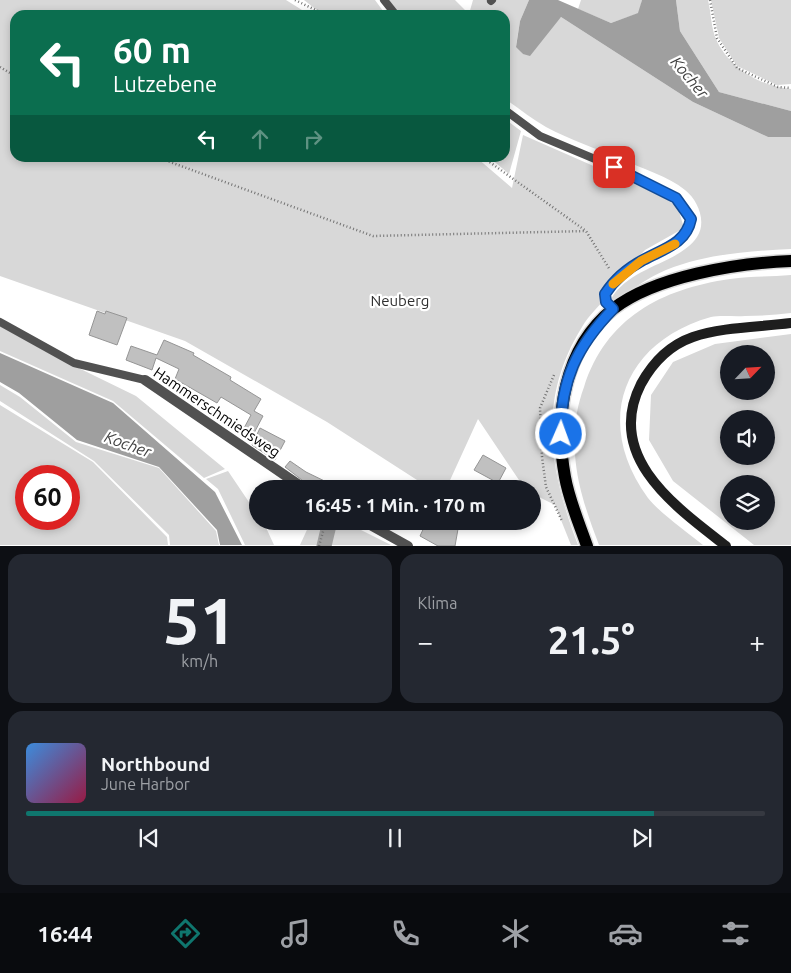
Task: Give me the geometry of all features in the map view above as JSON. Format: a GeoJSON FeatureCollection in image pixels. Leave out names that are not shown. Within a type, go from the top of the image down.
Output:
{"type":"FeatureCollection","features":[{"type":"Feature","properties":{"kind":"main road"},"geometry":{"type":"LineString","coordinates":[[587,546],[565,478],[561,419],[570,368],[594,329],[613,309],[634,295],[681,277],[729,267],[791,260]]}},
{"type":"Feature","properties":{"kind":"main road"},"geometry":{"type":"LineString","coordinates":[[726,546],[674,505],[644,469],[636,452],[632,430],[633,410],[638,390],[655,362],[679,343],[695,336],[791,323]]}},
{"type":"Feature","properties":{"kind":"street","name":"Hammerschmiedsweg"},"geometry":{"type":"LineString","coordinates":[[145,380],[292,480]]}},
{"type":"Feature","properties":{"kind":"street"},"geometry":{"type":"LineString","coordinates":[[379,530],[408,546]]}},
{"type":"Feature","properties":{"kind":"lane"},"geometry":{"type":"LineString","coordinates":[[384,0],[392,10]]}},
{"type":"Feature","properties":{"kind":"lane"},"geometry":{"type":"LineString","coordinates":[[510,114],[540,136],[614,167],[676,198],[687,211],[691,219],[685,236],[674,245],[641,261],[616,280],[605,294],[606,302],[613,309]]}},
{"type":"Feature","properties":{"kind":"lane","name":"Hammerschmiedsweg"},"geometry":{"type":"LineString","coordinates":[[0,322],[74,362],[145,380]]}},
{"type":"Feature","properties":{"kind":"path"},"geometry":{"type":"LineString","coordinates":[[295,0],[316,10]]}},
{"type":"Feature","properties":{"kind":"path"},"geometry":{"type":"LineString","coordinates":[[710,0],[717,38],[737,68],[778,87],[791,88]]}},
{"type":"Feature","properties":{"kind":"path"},"geometry":{"type":"LineString","coordinates":[[170,162],[373,236],[586,231]]}},
{"type":"Feature","properties":{"kind":"path"},"geometry":{"type":"LineString","coordinates":[[490,162],[586,231],[616,280]]}},
{"type":"Feature","properties":{"kind":"path"},"geometry":{"type":"LineString","coordinates":[[319,546],[323,530]]}},
{"type":"Feature","properties":{"kind":"green space","name":"Neuberg"},"geometry":{"type":"Polygon","coordinates":[[[0,0],[286,0],[302,10],[10,10],[10,162],[482,162],[512,188],[523,135],[664,197],[678,208],[684,228],[645,250],[606,290],[609,295],[591,314],[582,327],[568,354],[558,381],[553,408],[552,435],[555,462],[560,489],[578,545],[571,545],[555,505],[541,498],[541,480],[519,480],[478,419],[450,480],[417,480],[327,422],[185,341],[0,276],[0,0]]]}},
{"type":"Feature","properties":{"kind":"green space"},"geometry":{"type":"Polygon","coordinates":[[[304,0],[375,0],[382,10],[317,10],[304,0]]]}},
{"type":"Feature","properties":{"kind":"green space"},"geometry":{"type":"Polygon","coordinates":[[[388,0],[455,0],[465,10],[397,10],[388,0]]]}},
{"type":"Feature","properties":{"kind":"green space"},"geometry":{"type":"Polygon","coordinates":[[[473,0],[529,0],[520,21],[516,46],[523,54],[561,17],[693,102],[768,137],[791,137],[791,249],[727,254],[696,260],[652,277],[613,302],[611,299],[619,288],[630,279],[689,246],[700,231],[700,212],[690,194],[671,181],[555,132],[510,103],[510,10],[470,10],[473,0]]]}},
{"type":"Feature","properties":{"kind":"green space"},"geometry":{"type":"Polygon","coordinates":[[[581,0],[642,0],[639,13],[611,23],[578,9],[581,0]]]}},
{"type":"Feature","properties":{"kind":"green space"},"geometry":{"type":"Polygon","coordinates":[[[676,0],[708,0],[714,35],[721,49],[737,67],[757,80],[791,89],[791,111],[719,92],[680,31],[676,0]]]}},
{"type":"Feature","properties":{"kind":"green space"},"geometry":{"type":"Polygon","coordinates":[[[711,0],[791,0],[791,84],[777,85],[737,66],[719,38],[711,0]]]}},
{"type":"Feature","properties":{"kind":"green space"},"geometry":{"type":"Polygon","coordinates":[[[510,123],[521,131],[509,174],[495,162],[510,162],[510,123]]]}},
{"type":"Feature","properties":{"kind":"green space"},"geometry":{"type":"Polygon","coordinates":[[[791,275],[791,313],[763,316],[715,316],[680,329],[656,345],[637,365],[626,389],[620,414],[622,442],[631,470],[653,504],[703,545],[599,545],[581,489],[576,466],[574,437],[577,412],[584,387],[594,363],[606,342],[639,311],[659,299],[681,290],[730,279],[791,275]]]}},
{"type":"Feature","properties":{"kind":"green space"},"geometry":{"type":"Polygon","coordinates":[[[0,326],[54,356],[136,396],[225,469],[204,478],[113,401],[0,351],[0,326]]]}},
{"type":"Feature","properties":{"kind":"green space"},"geometry":{"type":"Polygon","coordinates":[[[791,334],[791,545],[754,545],[735,530],[775,530],[775,475],[720,475],[720,518],[673,481],[649,440],[651,395],[673,362],[715,344],[791,334]]]}},
{"type":"Feature","properties":{"kind":"green space"},"geometry":{"type":"Polygon","coordinates":[[[0,385],[20,397],[76,442],[159,468],[216,531],[219,545],[170,545],[169,535],[94,461],[0,401],[0,385]]]}},
{"type":"Feature","properties":{"kind":"green space"},"geometry":{"type":"Polygon","coordinates":[[[0,405],[93,462],[167,537],[168,545],[0,545],[0,405]]]}},
{"type":"Feature","properties":{"kind":"green space"},"geometry":{"type":"Polygon","coordinates":[[[228,471],[249,502],[249,530],[267,530],[274,545],[245,545],[218,489],[206,479],[228,471]]]}},
{"type":"Feature","properties":{"kind":"green space"},"geometry":{"type":"Polygon","coordinates":[[[307,530],[361,530],[391,545],[300,545],[307,530]]]}},
{"type":"Feature","properties":{"kind":"water","name":"Kocher"},"geometry":{"type":"Polygon","coordinates":[[[529,0],[558,0],[611,23],[638,13],[642,0],[676,0],[680,31],[719,92],[791,111],[791,137],[768,137],[693,102],[561,17],[530,56],[523,54],[516,47],[520,21],[529,0]]]}},
{"type":"Feature","properties":{"kind":"water","name":"Kocher"},"geometry":{"type":"Polygon","coordinates":[[[0,353],[113,403],[215,492],[242,545],[220,545],[217,530],[159,467],[77,440],[19,393],[0,382],[0,353]]]}},
{"type":"Feature","properties":{"kind":"building"},"geometry":{"type":"Polygon","coordinates":[[[97,311],[105,314],[106,311],[127,318],[117,345],[89,335],[97,311]]]}},
{"type":"Feature","properties":{"kind":"building"},"geometry":{"type":"Polygon","coordinates":[[[164,340],[194,353],[193,355],[231,377],[230,380],[261,399],[254,411],[263,416],[253,435],[243,430],[251,415],[221,397],[217,403],[175,379],[179,369],[156,358],[152,370],[126,360],[131,346],[157,355],[164,340]]]}},
{"type":"Feature","properties":{"kind":"building"},"geometry":{"type":"Polygon","coordinates":[[[260,428],[285,441],[275,460],[252,445],[260,428]]]}},
{"type":"Feature","properties":{"kind":"building"},"geometry":{"type":"Polygon","coordinates":[[[483,455],[506,468],[500,480],[492,480],[474,470],[483,455]]]}},
{"type":"Feature","properties":{"kind":"building"},"geometry":{"type":"Polygon","coordinates":[[[290,461],[322,480],[302,480],[285,467],[290,461]]]}},
{"type":"Feature","properties":{"kind":"building"},"geometry":{"type":"Polygon","coordinates":[[[423,530],[458,530],[455,546],[438,546],[420,536],[423,530]]]}},
{"type":"Feature","properties":{"kind":"waterway"},"geometry":{"type":"LineString","coordinates":[[324,546],[328,530]]}},
{"type":"Feature","properties":{"kind":"slow traffic"},"geometry":{"type":"LineString","coordinates":[[613,284],[619,277],[641,261],[675,244]]}},
{"type":"Feature","properties":{"kind":"route"},"geometry":{"type":"LineString","coordinates":[[561,434],[564,394],[570,368],[594,329],[613,309],[606,302],[605,294],[619,277],[641,261],[674,245],[685,236],[690,227],[691,219],[676,198],[614,167]]}}]}
